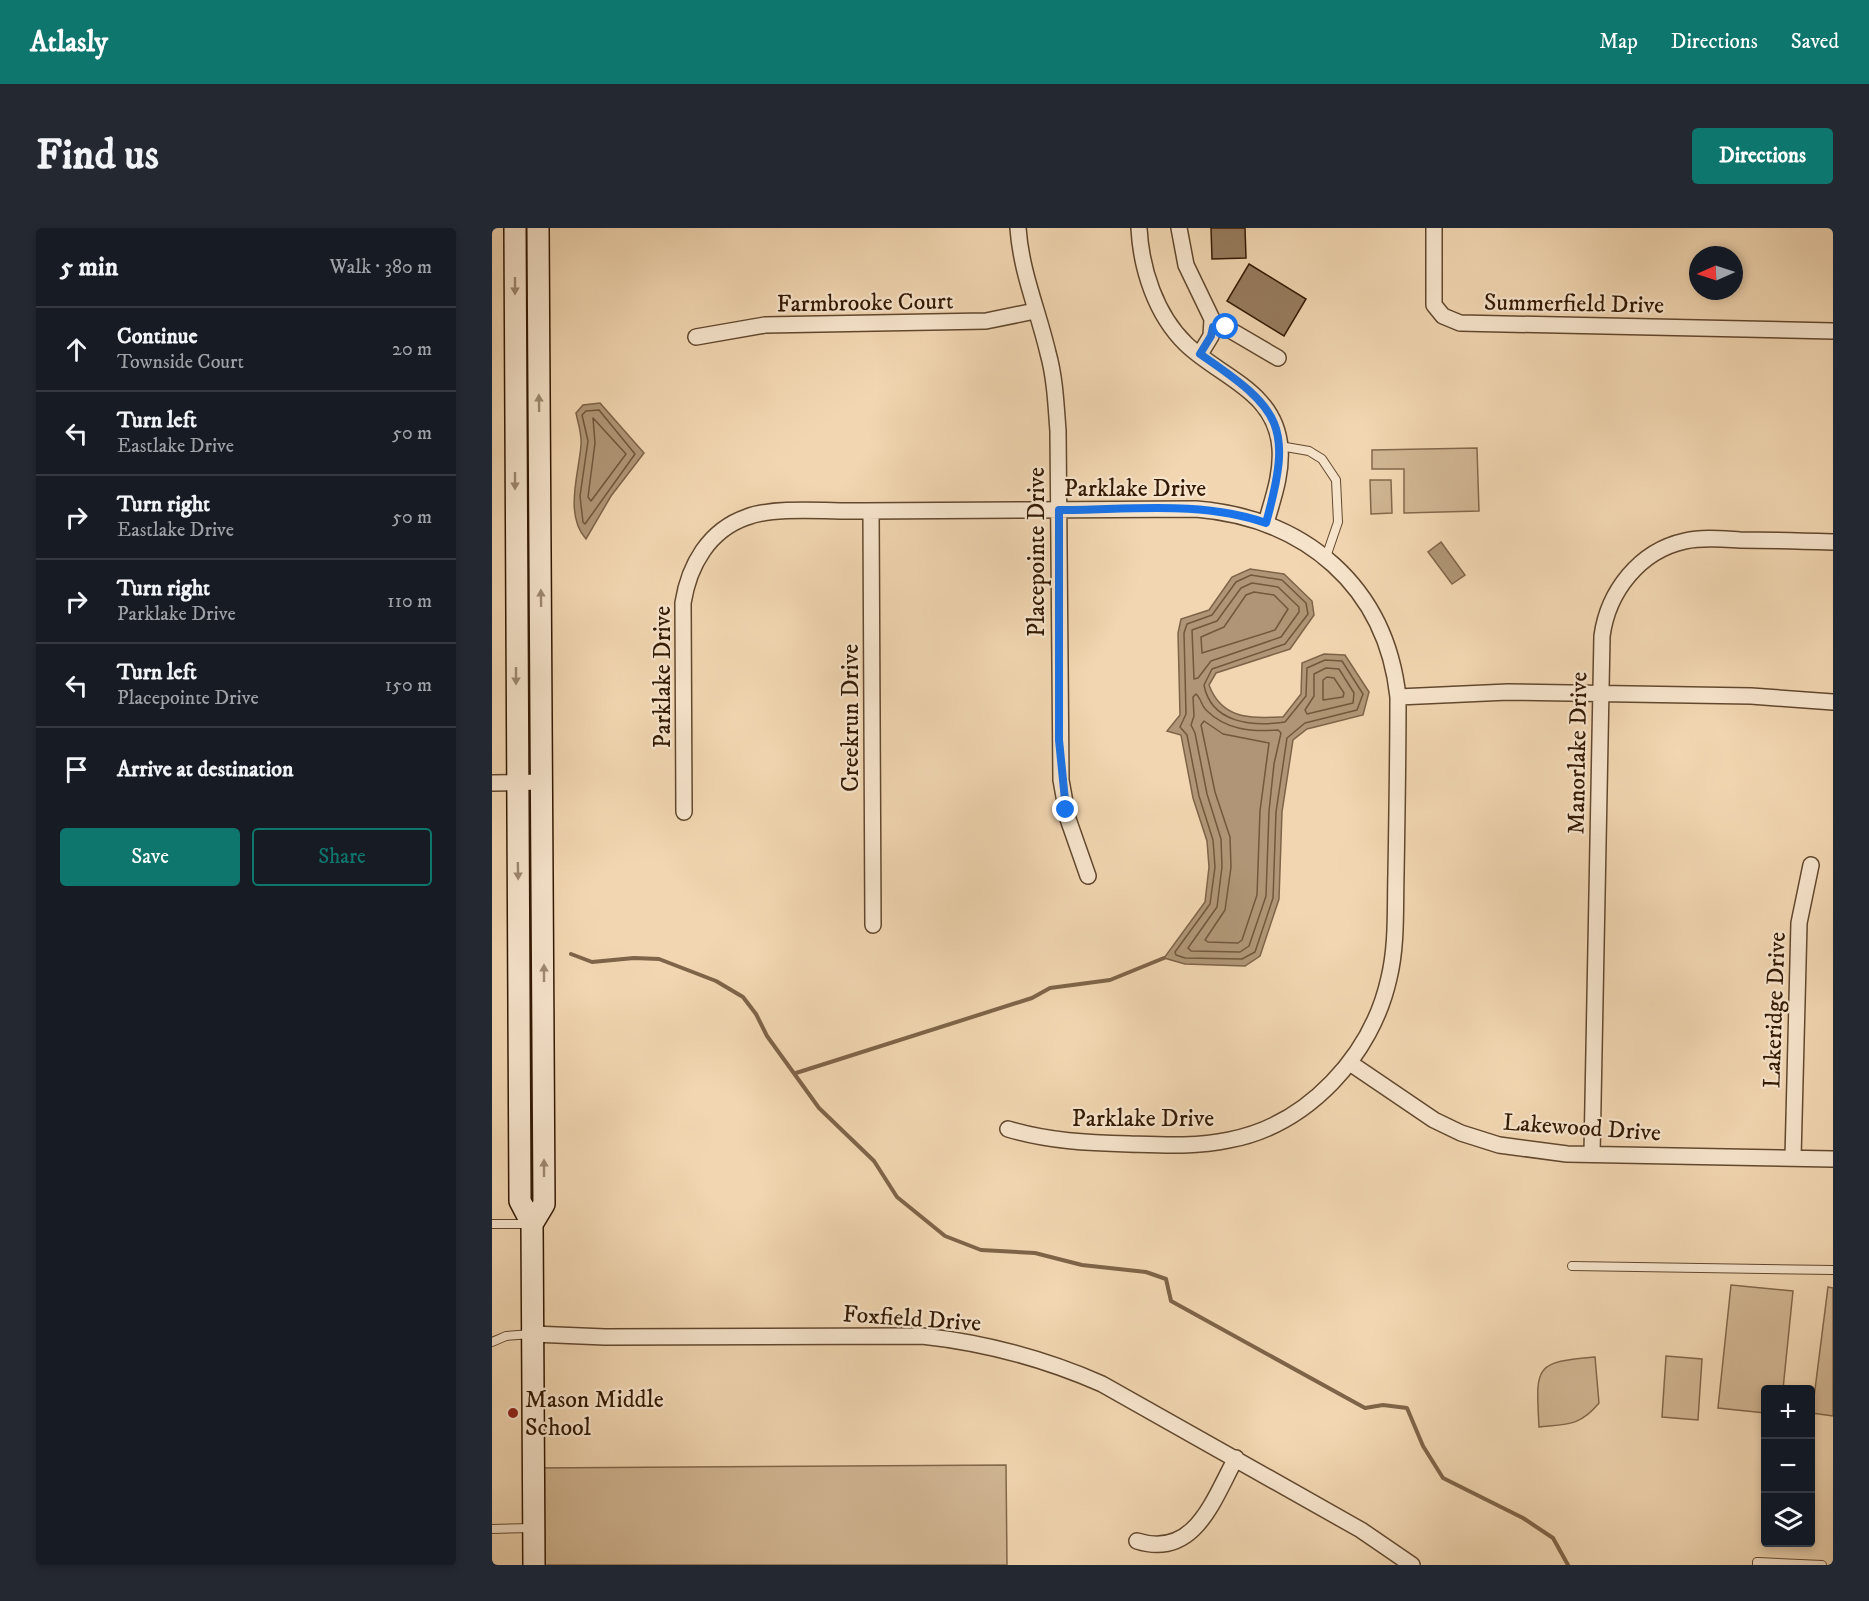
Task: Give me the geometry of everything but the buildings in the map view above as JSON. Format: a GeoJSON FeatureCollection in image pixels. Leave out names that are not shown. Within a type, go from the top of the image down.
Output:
{"type":"FeatureCollection","features":[{"type":"Feature","properties":{"kind":"main road"},"geometry":{"type":"LineString","coordinates":[[515,228],[516,782],[520,1202],[532,1224],[534,1565]]}},
{"type":"Feature","properties":{"kind":"main road"},"geometry":{"type":"LineString","coordinates":[[532,1224],[544,1204],[538,228]]}},
{"type":"Feature","properties":{"kind":"street","name":"Placepointe Drive"},"geometry":{"type":"LineString","coordinates":[[1018,228],[1020,256],[1054,381],[1059,510],[1061,780],[1068,819],[1088,876]]}},
{"type":"Feature","properties":{"kind":"street"},"geometry":{"type":"LineString","coordinates":[[1139,228],[1145,269],[1163,315],[1174,331],[1200,354],[1252,392],[1271,416],[1280,446],[1279,477],[1266,523]]}},
{"type":"Feature","properties":{"kind":"street"},"geometry":{"type":"LineString","coordinates":[[1179,228],[1186,265],[1212,319],[1211,336],[1200,354]]}},
{"type":"Feature","properties":{"kind":"street","name":"Summerfield Drive"},"geometry":{"type":"LineString","coordinates":[[1434,228],[1434,305],[1443,316],[1460,323],[1833,331]]}},
{"type":"Feature","properties":{"kind":"street","name":"Farmbrooke Court"},"geometry":{"type":"LineString","coordinates":[[696,337],[765,326],[976,322],[1035,311]]}},
{"type":"Feature","properties":{"kind":"street"},"geometry":{"type":"LineString","coordinates":[[1213,327],[1226,327],[1278,358]]}},
{"type":"Feature","properties":{"kind":"street","name":"Parklake Drive"},"geometry":{"type":"LineString","coordinates":[[684,812],[683,603],[689,573],[699,555],[712,539],[728,526],[757,514],[1196,509],[1226,512],[1266,523],[1301,540],[1326,557],[1348,578],[1376,620],[1391,658],[1398,697],[1393,957],[1381,1007],[1368,1034],[1350,1063],[1325,1090],[1284,1119],[1257,1132],[1228,1141],[1198,1144],[1097,1143],[1047,1138],[1008,1129]]}},
{"type":"Feature","properties":{"kind":"street","name":"Creekrun Drive"},"geometry":{"type":"LineString","coordinates":[[871,511],[873,925]]}},
{"type":"Feature","properties":{"kind":"street","name":"Manorlake Drive"},"geometry":{"type":"LineString","coordinates":[[1592,1154],[1602,636],[1609,607],[1624,580],[1655,553],[1673,544],[1693,540],[1833,542]]}},
{"type":"Feature","properties":{"kind":"street"},"geometry":{"type":"LineString","coordinates":[[1398,697],[1458,692],[1771,697],[1833,702]]}},
{"type":"Feature","properties":{"kind":"street"},"geometry":{"type":"LineString","coordinates":[[492,783],[543,782]]}},
{"type":"Feature","properties":{"kind":"street","name":"Lakeridge Drive"},"geometry":{"type":"LineString","coordinates":[[1793,1158],[1799,924],[1811,865]]}},
{"type":"Feature","properties":{"kind":"street","name":"Lakewood Drive"},"geometry":{"type":"LineString","coordinates":[[1350,1063],[1426,1114],[1461,1133],[1489,1143],[1528,1151],[1833,1159]]}},
{"type":"Feature","properties":{"kind":"street","name":"Foxfield Drive"},"geometry":{"type":"LineString","coordinates":[[533,1334],[605,1337],[873,1335],[962,1340],[1020,1352],[1057,1364],[1102,1384],[1361,1530],[1412,1565]]}},
{"type":"Feature","properties":{"kind":"street"},"geometry":{"type":"LineString","coordinates":[[1137,1541],[1162,1546],[1189,1534],[1207,1511],[1236,1458]]}},
{"type":"Feature","properties":{"kind":"lane"},"geometry":{"type":"LineString","coordinates":[[1280,446],[1309,450],[1322,459],[1336,480],[1338,522],[1326,557]]}},
{"type":"Feature","properties":{"kind":"lane"},"geometry":{"type":"LineString","coordinates":[[492,1224],[532,1224]]}},
{"type":"Feature","properties":{"kind":"lane"},"geometry":{"type":"LineString","coordinates":[[1572,1266],[1833,1270]]}},
{"type":"Feature","properties":{"kind":"lane"},"geometry":{"type":"LineString","coordinates":[[492,1342],[506,1336],[533,1334]]}},
{"type":"Feature","properties":{"kind":"lane"},"geometry":{"type":"LineString","coordinates":[[492,1529],[534,1528]]}},
{"type":"Feature","properties":{"kind":"lane"},"geometry":{"type":"LineString","coordinates":[[1757,1565],[1757,1562],[1822,1565]]}},
{"type":"Feature","properties":{"kind":"shaded area"},"geometry":{"type":"Polygon","coordinates":[[[1477,448],[1479,511],[1404,513],[1404,469],[1372,469],[1372,450],[1477,448]]]}},
{"type":"Feature","properties":{"kind":"shaded area"},"geometry":{"type":"Polygon","coordinates":[[[1370,480],[1391,480],[1392,513],[1371,514],[1370,480]]]}},
{"type":"Feature","properties":{"kind":"shaded area"},"geometry":{"type":"Polygon","coordinates":[[[1731,1285],[1793,1291],[1783,1385],[1761,1385],[1761,1413],[1718,1408],[1731,1285]]]}},
{"type":"Feature","properties":{"kind":"shaded area"},"geometry":{"type":"Polygon","coordinates":[[[1828,1287],[1833,1288],[1833,1416],[1815,1413],[1815,1389],[1828,1287]]]}},
{"type":"Feature","properties":{"kind":"shaded area"},"geometry":{"type":"Polygon","coordinates":[[[1666,1356],[1702,1359],[1698,1420],[1662,1417],[1666,1356]]]}},
{"type":"Feature","properties":{"kind":"shaded area"},"geometry":{"type":"Polygon","coordinates":[[[1595,1357],[1599,1403],[1579,1420],[1539,1427],[1538,1391],[1543,1371],[1560,1362],[1595,1357]]]}},
{"type":"Feature","properties":{"kind":"shaded area"},"geometry":{"type":"Polygon","coordinates":[[[1006,1465],[1007,1565],[534,1565],[534,1468],[1006,1465]]]}},
{"type":"Feature","properties":{"kind":"water"},"geometry":{"type":"Polygon","coordinates":[[[600,403],[644,453],[611,496],[586,539],[579,529],[574,506],[581,441],[576,413],[583,405],[600,403]]]}},
{"type":"Feature","properties":{"kind":"water"},"geometry":{"type":"Polygon","coordinates":[[[1441,542],[1465,575],[1452,584],[1428,552],[1441,542]]]}},
{"type":"Feature","properties":{"kind":"water"},"geometry":{"type":"Polygon","coordinates":[[[1250,569],[1284,574],[1312,601],[1314,615],[1290,649],[1216,673],[1209,685],[1222,705],[1239,715],[1249,717],[1283,717],[1301,694],[1302,663],[1324,654],[1345,655],[1369,692],[1363,715],[1307,729],[1293,740],[1282,812],[1279,899],[1260,956],[1245,966],[1185,964],[1164,958],[1205,902],[1209,867],[1207,841],[1193,798],[1181,735],[1167,731],[1180,715],[1178,633],[1181,619],[1209,610],[1232,577],[1250,569]]]}},
{"type":"Feature","properties":{"kind":"waterway"},"geometry":{"type":"LineString","coordinates":[[571,954],[592,962],[634,958],[659,959],[716,981],[743,997],[756,1014],[767,1036],[819,1108],[874,1161],[897,1197],[945,1236],[981,1250],[1035,1253],[1082,1265],[1146,1272],[1166,1279],[1171,1301],[1365,1408],[1383,1405],[1407,1408],[1423,1446],[1443,1478],[1523,1518],[1553,1538],[1568,1565]]}},
{"type":"Feature","properties":{"kind":"waterway"},"geometry":{"type":"LineString","coordinates":[[796,1073],[1032,998],[1050,988],[1110,980],[1164,958]]}},
{"type":"Feature","properties":{"kind":"place","name":"Mason Middle School"},"geometry":{"type":"Point","coordinates":[513,1413]}},
{"type":"Feature","properties":{"kind":"route"},"geometry":{"type":"LineString","coordinates":[[1066,810],[1061,780],[1059,740],[1059,510],[1196,509],[1246,516],[1266,523],[1281,466],[1280,446],[1275,426],[1265,407],[1245,385],[1200,354],[1211,336],[1213,327],[1226,327]]}}]}
